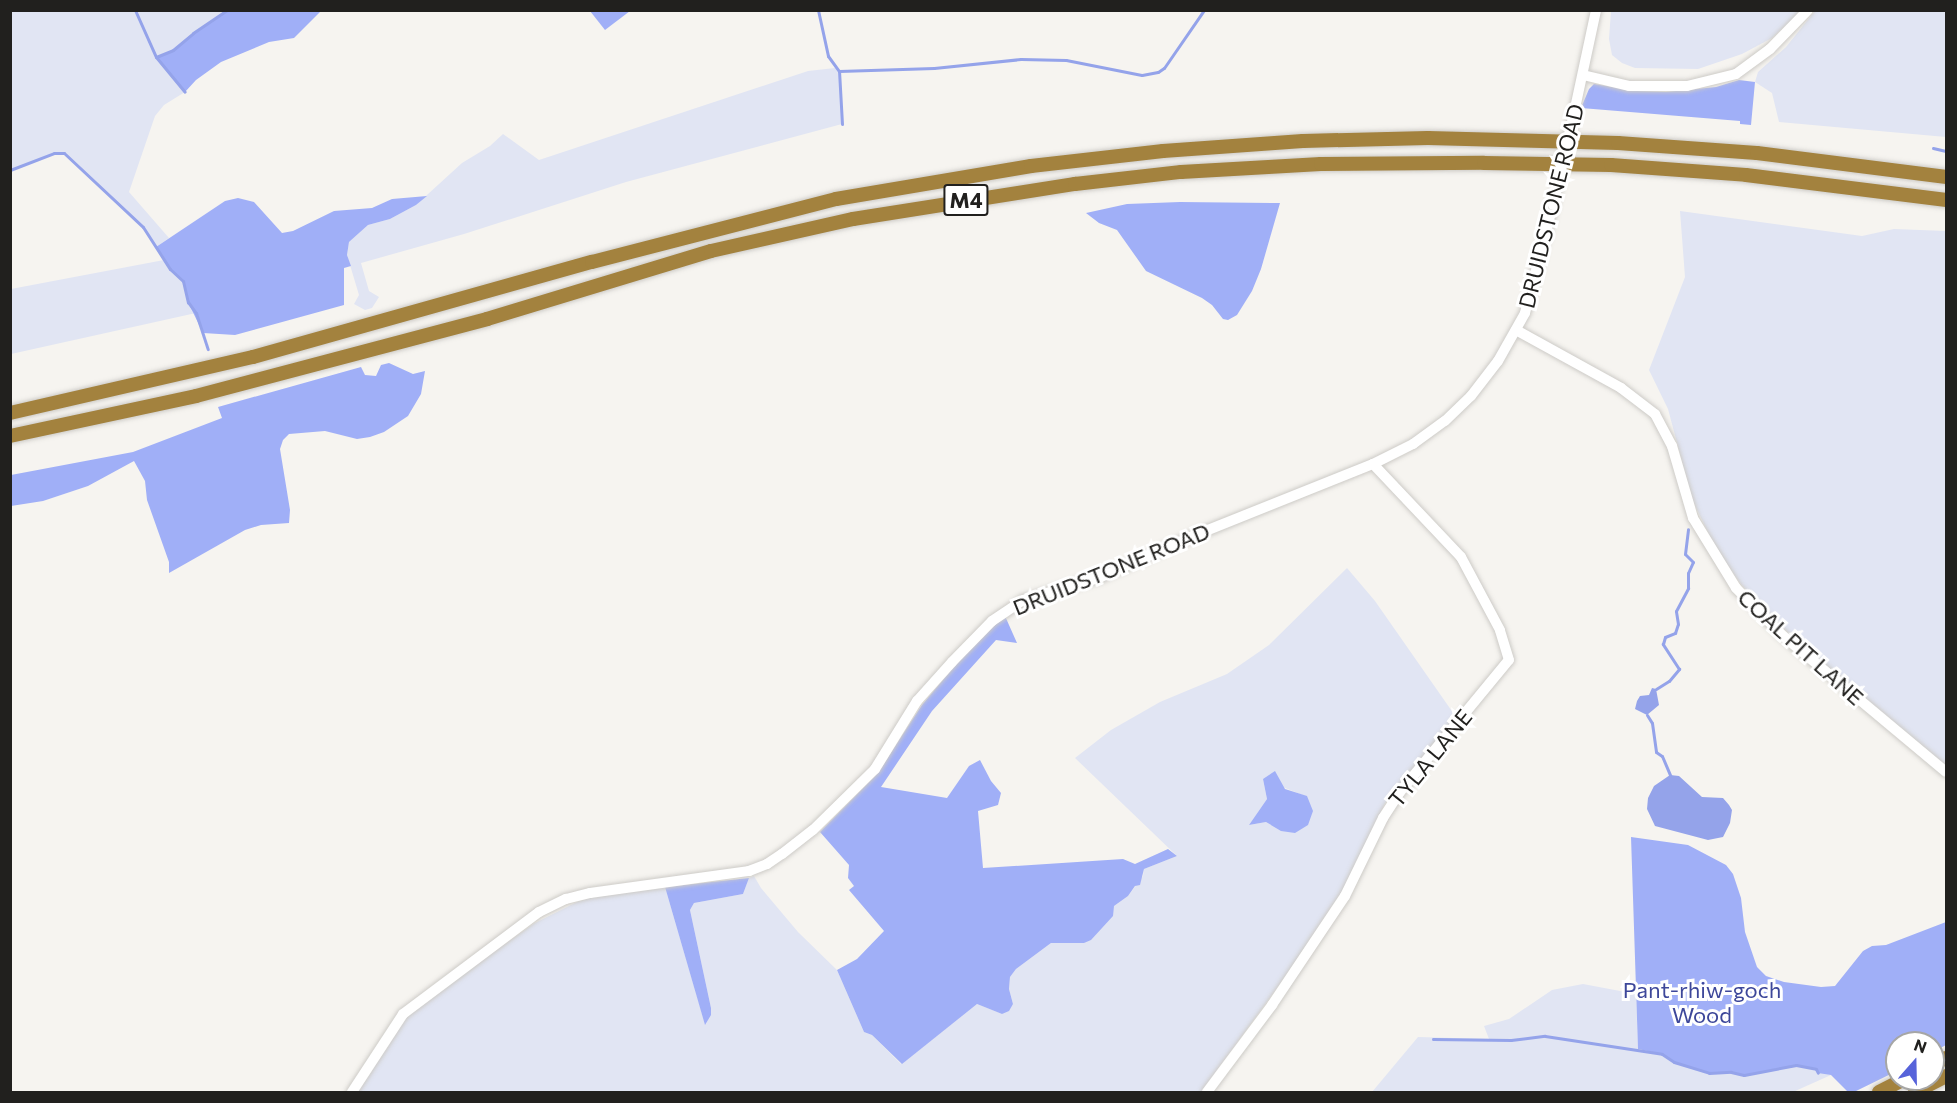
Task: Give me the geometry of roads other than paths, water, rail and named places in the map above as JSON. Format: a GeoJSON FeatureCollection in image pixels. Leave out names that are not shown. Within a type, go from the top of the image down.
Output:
{"type":"FeatureCollection","features":[{"type":"Feature","properties":{"kind":"highway","name":"M4"},"geometry":{"type":"LineString","coordinates":[[10,413],[253,357],[592,262],[836,199],[1030,166],[1163,151],[1303,141],[1428,138],[1618,143],[1722,151],[1947,177]]}},
{"type":"Feature","properties":{"kind":"highway","name":"M4"},"geometry":{"type":"LineString","coordinates":[[10,436],[207,393],[487,319],[711,251],[853,219],[1075,184],[1181,172],[1321,164],[1484,162],[1611,165],[1746,175],[1947,200]]}},
{"type":"Feature","properties":{"kind":"highway"},"geometry":{"type":"LineString","coordinates":[[1915,1092],[1947,1076]]}},
{"type":"Feature","properties":{"kind":"street","name":"DRUIDSTONE ROAD"},"geometry":{"type":"LineString","coordinates":[[352,1092],[403,1014],[539,912],[566,898],[590,893],[749,871],[767,864],[782,854],[813,830],[874,769],[917,701],[952,662],[992,621],[1023,600],[1101,577],[1193,536],[1373,464],[1413,444],[1445,421],[1471,396],[1498,361],[1525,314],[1584,75],[1596,10]]}},
{"type":"Feature","properties":{"kind":"street"},"geometry":{"type":"LineString","coordinates":[[1584,75],[1629,86],[1687,86],[1736,74],[1770,49],[1808,10]]}},
{"type":"Feature","properties":{"kind":"street","name":"COAL PIT LANE"},"geometry":{"type":"LineString","coordinates":[[1516,330],[1621,388],[1655,414],[1672,446],[1693,518],[1736,588],[1781,634],[1947,772]]}},
{"type":"Feature","properties":{"kind":"street","name":"TYLA LANE"},"geometry":{"type":"LineString","coordinates":[[1207,1092],[1272,1005],[1345,896],[1383,818],[1400,792],[1509,660],[1500,630],[1461,557],[1373,464]]}},
{"type":"Feature","properties":{"kind":"waterway"},"geometry":{"type":"LineString","coordinates":[[135,10],[156,57],[173,50],[227,10]]}},
{"type":"Feature","properties":{"kind":"waterway"},"geometry":{"type":"LineString","coordinates":[[818,10],[828,56],[839,71]]}},
{"type":"Feature","properties":{"kind":"waterway"},"geometry":{"type":"LineString","coordinates":[[842,124],[839,71],[934,68],[1021,59],[1066,60],[1142,75],[1158,72],[1164,68],[1204,10]]}},
{"type":"Feature","properties":{"kind":"waterway"},"geometry":{"type":"LineString","coordinates":[[156,57],[185,92]]}},
{"type":"Feature","properties":{"kind":"waterway"},"geometry":{"type":"LineString","coordinates":[[1933,148],[1946,151]]}},
{"type":"Feature","properties":{"kind":"waterway"},"geometry":{"type":"LineString","coordinates":[[10,170],[54,153],[64,153],[143,227],[170,269],[183,281],[188,302],[196,313],[208,349]]}},
{"type":"Feature","properties":{"kind":"waterway"},"geometry":{"type":"LineString","coordinates":[[1656,689],[1669,681],[1679,669],[1663,644],[1665,637],[1675,633],[1678,624],[1676,611],[1688,588],[1688,573],[1693,562],[1685,554],[1688,529]]}},
{"type":"Feature","properties":{"kind":"waterway"},"geometry":{"type":"LineString","coordinates":[[1647,715],[1652,723],[1656,752],[1662,756],[1670,775]]}},
{"type":"Feature","properties":{"kind":"waterway"},"geometry":{"type":"LineString","coordinates":[[1433,1039],[1511,1040],[1545,1036],[1662,1054],[1674,1062],[1709,1073],[1731,1072],[1744,1075],[1796,1065],[1816,1069],[1818,1073]]}},
{"type":"Feature","properties":{"kind":"park label","name":"Pant-rhiw-goch Wood"},"geometry":{"type":"Point","coordinates":[1702,1002]}}]}
